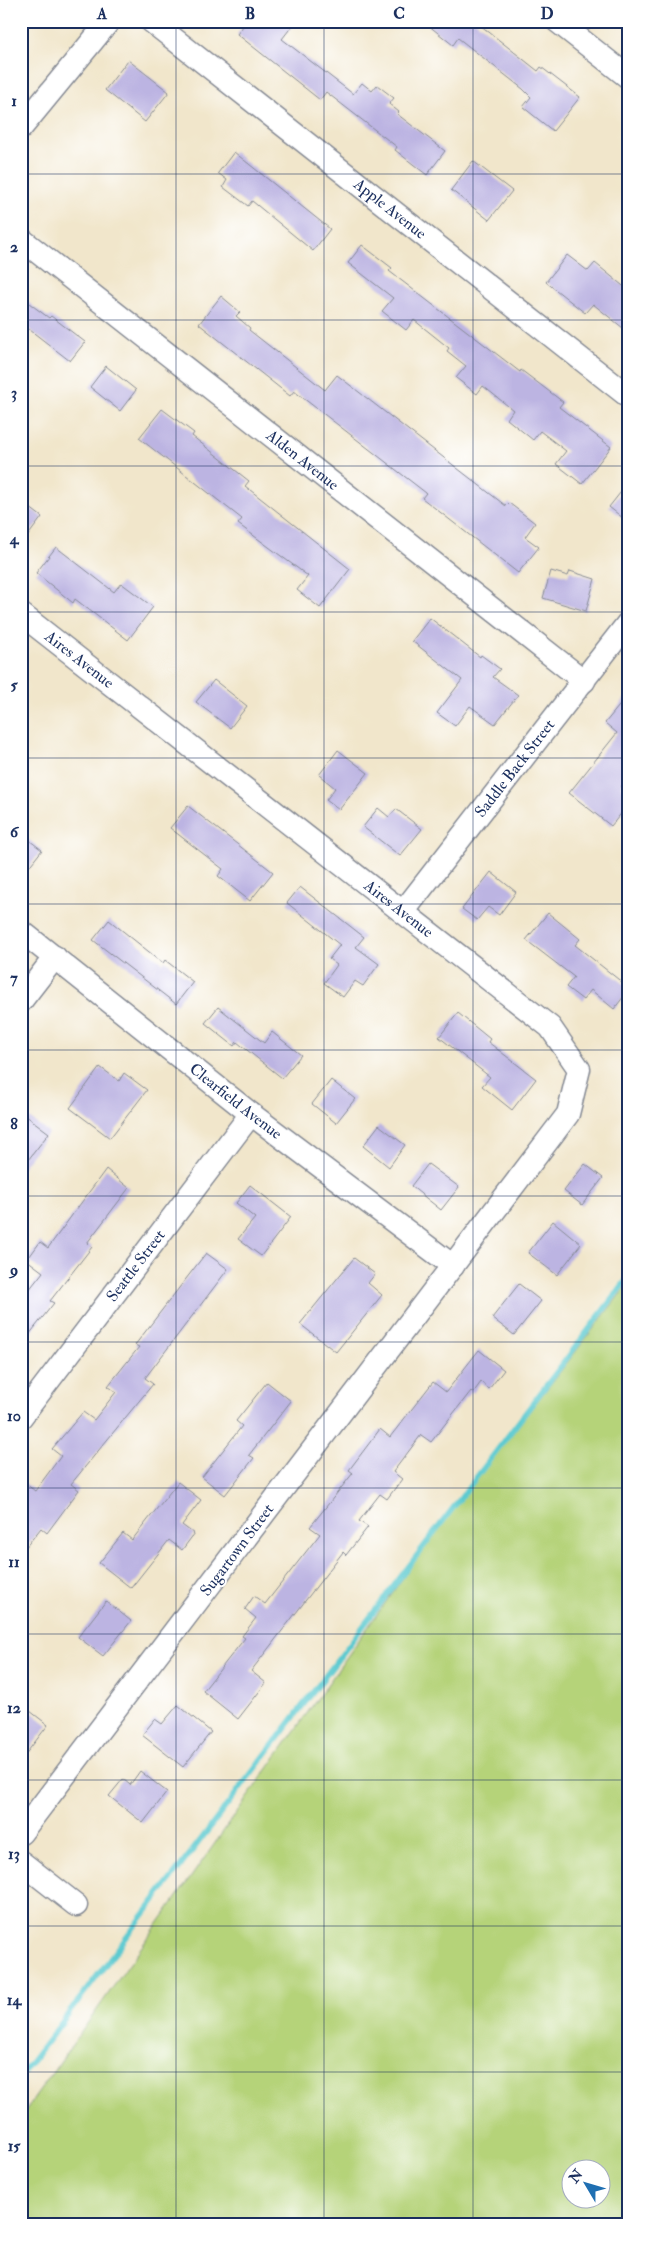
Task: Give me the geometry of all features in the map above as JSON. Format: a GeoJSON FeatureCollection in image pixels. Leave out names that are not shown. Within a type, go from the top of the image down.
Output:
{"type":"FeatureCollection","features":[{"type":"Feature","properties":{"kind":"street"},"geometry":{"type":"LineString","coordinates":[[21,128],[109,21]]}},
{"type":"Feature","properties":{"kind":"street","name":"Apple Avenue"},"geometry":{"type":"LineString","coordinates":[[151,21],[628,396]]}},
{"type":"Feature","properties":{"kind":"street"},"geometry":{"type":"LineString","coordinates":[[558,21],[628,77]]}},
{"type":"Feature","properties":{"kind":"street","name":"Alden Avenue"},"geometry":{"type":"LineString","coordinates":[[21,239],[584,681]]}},
{"type":"Feature","properties":{"kind":"street","name":"Aires Avenue"},"geometry":{"type":"LineString","coordinates":[[21,614],[550,1027],[579,1069],[568,1114],[453,1266]]}},
{"type":"Feature","properties":{"kind":"street","name":"Saddle Back Street"},"geometry":{"type":"LineString","coordinates":[[403,912],[628,623]]}},
{"type":"Feature","properties":{"kind":"street","name":"Clearfield Avenue"},"geometry":{"type":"LineString","coordinates":[[21,931],[251,1114],[453,1266]]}},
{"type":"Feature","properties":{"kind":"street"},"geometry":{"type":"LineString","coordinates":[[21,1001],[55,957]]}},
{"type":"Feature","properties":{"kind":"street","name":"Seattle Street"},"geometry":{"type":"LineString","coordinates":[[21,1417],[251,1114]]}},
{"type":"Feature","properties":{"kind":"street","name":"Sugartown Street"},"geometry":{"type":"LineString","coordinates":[[21,1833],[453,1266]]}},
{"type":"Feature","properties":{"kind":"street"},"geometry":{"type":"LineString","coordinates":[[21,1862],[76,1905]]}},
{"type":"Feature","properties":{"kind":"green space"},"geometry":{"type":"Polygon","coordinates":[[[628,1284],[628,2225],[21,2225],[21,2117],[429,1541],[628,1284]]]}},
{"type":"Feature","properties":{"kind":"building"},"geometry":{"type":"Polygon","coordinates":[[[247,21],[296,21],[282,39],[353,94],[362,83],[372,91],[377,85],[394,98],[389,104],[399,112],[397,114],[445,151],[427,175],[395,150],[397,147],[326,92],[320,100],[237,34],[247,21]]]}},
{"type":"Feature","properties":{"kind":"building"},"geometry":{"type":"Polygon","coordinates":[[[423,21],[475,21],[538,71],[541,67],[580,97],[553,131],[523,107],[531,97],[523,89],[458,38],[453,45],[423,21]]]}},
{"type":"Feature","properties":{"kind":"building"},"geometry":{"type":"Polygon","coordinates":[[[128,60],[169,92],[145,122],[105,90],[128,60]]]}},
{"type":"Feature","properties":{"kind":"building"},"geometry":{"type":"Polygon","coordinates":[[[234,152],[330,229],[313,251],[252,201],[248,206],[223,187],[227,180],[218,173],[234,152]]]}},
{"type":"Feature","properties":{"kind":"building"},"geometry":{"type":"Polygon","coordinates":[[[473,161],[512,191],[489,220],[451,190],[473,161]]]}},
{"type":"Feature","properties":{"kind":"building"},"geometry":{"type":"Polygon","coordinates":[[[362,245],[392,268],[389,271],[520,372],[521,370],[563,402],[559,407],[611,447],[582,484],[556,464],[566,451],[540,431],[533,440],[507,419],[513,410],[483,386],[477,394],[456,378],[466,366],[447,351],[449,348],[414,320],[406,330],[382,311],[393,298],[348,263],[362,245]]]}},
{"type":"Feature","properties":{"kind":"building"},"geometry":{"type":"Polygon","coordinates":[[[567,255],[588,271],[595,263],[628,290],[628,332],[593,304],[585,313],[546,282],[567,255]]]}},
{"type":"Feature","properties":{"kind":"building"},"geometry":{"type":"Polygon","coordinates":[[[221,296],[240,312],[236,316],[250,328],[249,330],[325,390],[337,375],[506,506],[509,503],[535,523],[525,537],[539,547],[518,573],[422,498],[426,493],[294,391],[290,396],[199,324],[221,296]]]}},
{"type":"Feature","properties":{"kind":"building"},"geometry":{"type":"Polygon","coordinates":[[[21,297],[49,318],[51,316],[85,342],[70,361],[21,323],[21,297]]]}},
{"type":"Feature","properties":{"kind":"building"},"geometry":{"type":"Polygon","coordinates":[[[106,366],[136,390],[120,411],[90,387],[106,366]]]}},
{"type":"Feature","properties":{"kind":"building"},"geometry":{"type":"Polygon","coordinates":[[[162,409],[194,433],[192,436],[249,481],[245,486],[350,569],[320,608],[297,590],[308,576],[238,524],[242,519],[139,438],[162,409]]]}},
{"type":"Feature","properties":{"kind":"building"},"geometry":{"type":"Polygon","coordinates":[[[628,483],[628,522],[609,507],[628,483]]]}},
{"type":"Feature","properties":{"kind":"building"},"geometry":{"type":"Polygon","coordinates":[[[21,501],[42,517],[21,545],[21,501]]]}},
{"type":"Feature","properties":{"kind":"building"},"geometry":{"type":"Polygon","coordinates":[[[56,547],[114,592],[121,583],[153,607],[128,640],[75,599],[73,603],[36,573],[56,547]]]}},
{"type":"Feature","properties":{"kind":"building"},"geometry":{"type":"Polygon","coordinates":[[[551,571],[568,576],[570,571],[595,579],[586,611],[543,598],[551,571]]]}},
{"type":"Feature","properties":{"kind":"building"},"geometry":{"type":"Polygon","coordinates":[[[430,618],[480,657],[481,655],[500,669],[493,677],[518,695],[495,724],[470,706],[455,726],[437,713],[462,680],[412,641],[430,618]]]}},
{"type":"Feature","properties":{"kind":"building"},"geometry":{"type":"Polygon","coordinates":[[[214,680],[247,706],[230,728],[196,702],[214,680]]]}},
{"type":"Feature","properties":{"kind":"building"},"geometry":{"type":"Polygon","coordinates":[[[628,695],[628,778],[621,787],[628,792],[628,805],[611,826],[569,793],[617,733],[605,723],[628,695]]]}},
{"type":"Feature","properties":{"kind":"building"},"geometry":{"type":"Polygon","coordinates":[[[338,750],[368,773],[339,810],[326,800],[335,788],[319,775],[338,750]]]}},
{"type":"Feature","properties":{"kind":"building"},"geometry":{"type":"Polygon","coordinates":[[[188,806],[273,872],[250,901],[218,876],[223,869],[170,828],[188,806]]]}},
{"type":"Feature","properties":{"kind":"building"},"geometry":{"type":"Polygon","coordinates":[[[378,808],[389,817],[396,809],[422,829],[400,856],[363,827],[378,808]]]}},
{"type":"Feature","properties":{"kind":"building"},"geometry":{"type":"Polygon","coordinates":[[[21,834],[42,850],[21,877],[21,834]]]}},
{"type":"Feature","properties":{"kind":"building"},"geometry":{"type":"Polygon","coordinates":[[[491,872],[516,892],[499,915],[488,907],[477,920],[462,909],[491,872]]]}},
{"type":"Feature","properties":{"kind":"building"},"geometry":{"type":"Polygon","coordinates":[[[300,887],[364,937],[356,947],[379,964],[363,986],[355,981],[343,997],[324,983],[337,965],[329,959],[340,945],[287,903],[300,887]]]}},
{"type":"Feature","properties":{"kind":"building"},"geometry":{"type":"Polygon","coordinates":[[[548,913],[580,939],[575,945],[628,987],[628,991],[614,1009],[591,990],[583,1000],[566,987],[574,977],[526,940],[548,913]]]}},
{"type":"Feature","properties":{"kind":"building"},"geometry":{"type":"Polygon","coordinates":[[[109,920],[163,963],[165,960],[193,982],[176,1004],[93,940],[109,920]]]}},
{"type":"Feature","properties":{"kind":"building"},"geometry":{"type":"Polygon","coordinates":[[[218,1007],[264,1043],[272,1032],[301,1055],[282,1078],[237,1042],[234,1046],[205,1023],[218,1007]]]}},
{"type":"Feature","properties":{"kind":"building"},"geometry":{"type":"Polygon","coordinates":[[[458,1013],[490,1039],[488,1042],[536,1079],[512,1110],[482,1086],[490,1077],[439,1037],[458,1013]]]}},
{"type":"Feature","properties":{"kind":"building"},"geometry":{"type":"Polygon","coordinates":[[[100,1067],[119,1081],[124,1073],[147,1090],[110,1138],[70,1108],[100,1067]]]}},
{"type":"Feature","properties":{"kind":"building"},"geometry":{"type":"Polygon","coordinates":[[[331,1080],[355,1099],[336,1123],[312,1104],[331,1080]]]}},
{"type":"Feature","properties":{"kind":"building"},"geometry":{"type":"Polygon","coordinates":[[[21,1112],[49,1133],[21,1169],[21,1112]]]}},
{"type":"Feature","properties":{"kind":"building"},"geometry":{"type":"Polygon","coordinates":[[[379,1125],[405,1145],[389,1167],[363,1146],[379,1125]]]}},
{"type":"Feature","properties":{"kind":"building"},"geometry":{"type":"Polygon","coordinates":[[[428,1164],[459,1187],[441,1210],[411,1186],[428,1164]]]}},
{"type":"Feature","properties":{"kind":"building"},"geometry":{"type":"Polygon","coordinates":[[[585,1164],[603,1178],[582,1205],[564,1191],[585,1164]]]}},
{"type":"Feature","properties":{"kind":"building"},"geometry":{"type":"Polygon","coordinates":[[[106,1169],[129,1188],[87,1243],[92,1247],[50,1301],[54,1303],[21,1345],[21,1300],[43,1272],[27,1260],[40,1242],[48,1248],[106,1169]]]}},
{"type":"Feature","properties":{"kind":"building"},"geometry":{"type":"Polygon","coordinates":[[[250,1185],[291,1217],[261,1256],[238,1239],[255,1218],[236,1203],[250,1185]]]}},
{"type":"Feature","properties":{"kind":"building"},"geometry":{"type":"Polygon","coordinates":[[[553,1221],[581,1244],[557,1275],[528,1253],[553,1221]]]}},
{"type":"Feature","properties":{"kind":"building"},"geometry":{"type":"Polygon","coordinates":[[[206,1253],[228,1269],[145,1378],[153,1384],[71,1484],[79,1490],[47,1533],[41,1528],[21,1553],[21,1480],[35,1491],[61,1456],[52,1449],[83,1412],[94,1420],[116,1392],[108,1386],[139,1347],[135,1345],[206,1253]]]}},
{"type":"Feature","properties":{"kind":"building"},"geometry":{"type":"Polygon","coordinates":[[[354,1258],[375,1274],[368,1283],[382,1295],[336,1352],[300,1324],[354,1258]]]}},
{"type":"Feature","properties":{"kind":"building"},"geometry":{"type":"Polygon","coordinates":[[[519,1284],[541,1301],[514,1335],[492,1318],[519,1284]]]}},
{"type":"Feature","properties":{"kind":"building"},"geometry":{"type":"Polygon","coordinates":[[[479,1350],[504,1370],[489,1389],[481,1382],[473,1393],[471,1391],[431,1442],[421,1435],[393,1472],[402,1479],[387,1499],[380,1494],[359,1521],[368,1527],[346,1555],[343,1552],[251,1671],[266,1683],[238,1719],[203,1691],[245,1638],[242,1636],[256,1618],[245,1609],[254,1596],[265,1604],[320,1534],[310,1527],[353,1473],[349,1470],[380,1429],[390,1437],[433,1382],[446,1392],[479,1350]]]}},
{"type":"Feature","properties":{"kind":"building"},"geometry":{"type":"Polygon","coordinates":[[[267,1382],[291,1401],[249,1455],[254,1458],[225,1495],[202,1477],[242,1426],[236,1421],[267,1382]]]}},
{"type":"Feature","properties":{"kind":"building"},"geometry":{"type":"Polygon","coordinates":[[[178,1482],[201,1500],[182,1525],[194,1534],[182,1550],[169,1540],[131,1588],[99,1563],[123,1533],[132,1540],[178,1482]]]}},
{"type":"Feature","properties":{"kind":"building"},"geometry":{"type":"Polygon","coordinates":[[[106,1601],[131,1621],[103,1656],[78,1637],[106,1601]]]}},
{"type":"Feature","properties":{"kind":"building"},"geometry":{"type":"Polygon","coordinates":[[[21,1704],[48,1725],[21,1760],[21,1704]]]}},
{"type":"Feature","properties":{"kind":"building"},"geometry":{"type":"Polygon","coordinates":[[[178,1705],[211,1732],[183,1767],[142,1735],[155,1719],[162,1724],[178,1705]]]}},
{"type":"Feature","properties":{"kind":"building"},"geometry":{"type":"Polygon","coordinates":[[[140,1771],[167,1792],[143,1823],[109,1796],[123,1779],[130,1785],[140,1771]]]}},
{"type":"Feature","properties":{"kind":"waterway"},"geometry":{"type":"LineString","coordinates":[[21,2076],[628,1278]]}}]}
